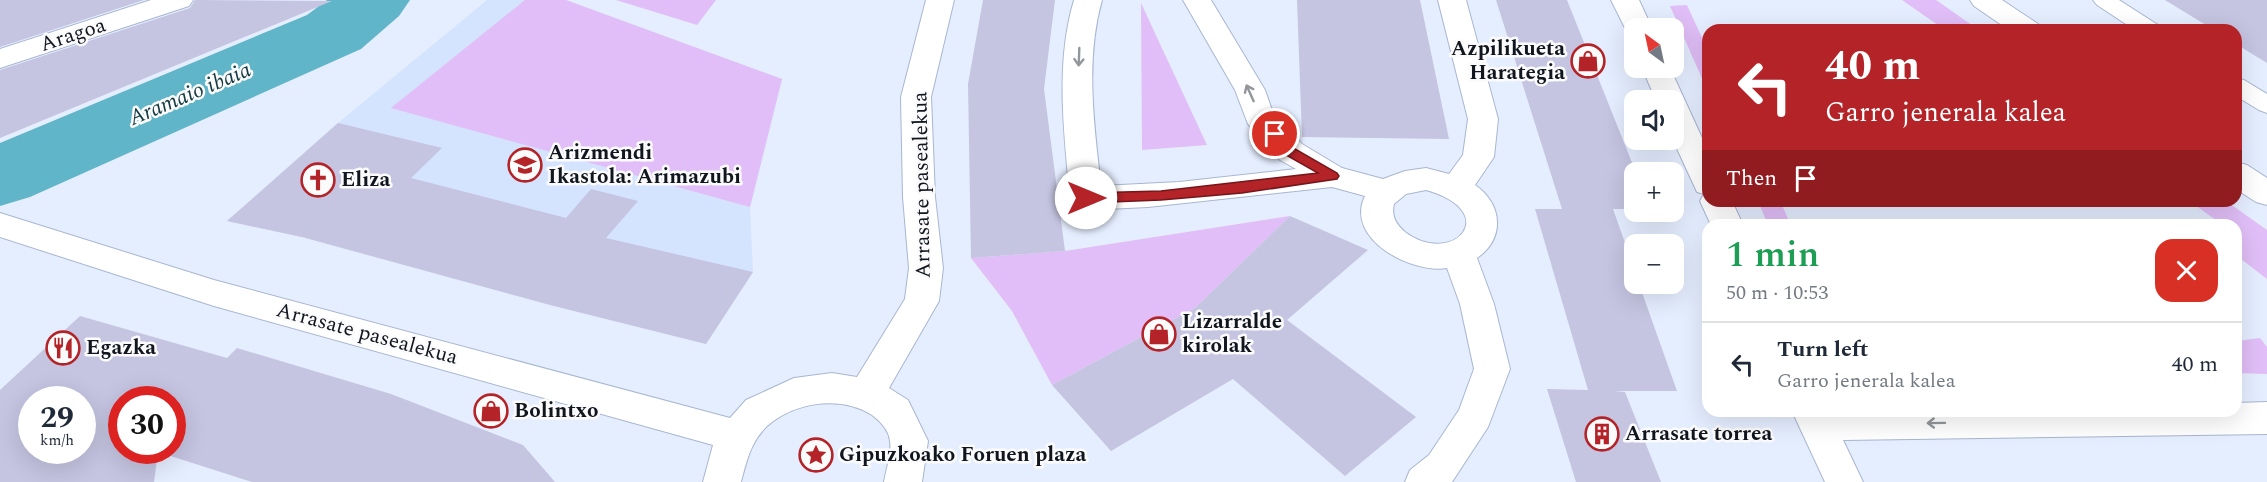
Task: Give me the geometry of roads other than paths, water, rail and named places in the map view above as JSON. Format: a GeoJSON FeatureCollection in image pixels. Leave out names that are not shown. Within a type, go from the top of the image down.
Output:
{"type":"FeatureCollection","features":[{"type":"Feature","properties":{"kind":"street","name":"Aragoa"},"geometry":{"type":"LineString","coordinates":[[0,59],[179,0]]}},
{"type":"Feature","properties":{"kind":"street","name":"Arrasate pasealekua"},"geometry":{"type":"LineString","coordinates":[[867,392],[922,301],[926,268],[920,197],[916,97],[940,0]]}},
{"type":"Feature","properties":{"kind":"street"},"geometry":{"type":"LineString","coordinates":[[1088,0],[1081,16],[1078,75],[1086,198],[1141,198],[1332,176]]}},
{"type":"Feature","properties":{"kind":"street"},"geometry":{"type":"LineString","coordinates":[[1197,0],[1250,90],[1259,117],[1291,152],[1332,176],[1386,191]]}},
{"type":"Feature","properties":{"kind":"street"},"geometry":{"type":"LineString","coordinates":[[1452,0],[1483,119],[1478,157],[1456,187]]}},
{"type":"Feature","properties":{"kind":"street"},"geometry":{"type":"LineString","coordinates":[[1625,0],[1633,18]]}},
{"type":"Feature","properties":{"kind":"street"},"geometry":{"type":"LineString","coordinates":[[1984,0],[2019,24]]}},
{"type":"Feature","properties":{"kind":"street"},"geometry":{"type":"LineString","coordinates":[[1684,130],[1702,171]]}},
{"type":"Feature","properties":{"kind":"street"},"geometry":{"type":"LineString","coordinates":[[2242,177],[2267,194]]}},
{"type":"Feature","properties":{"kind":"street"},"geometry":{"type":"LineString","coordinates":[[1426,178],[1456,187],[1470,196],[1480,208],[1485,222],[1482,234],[1473,245],[1459,253],[1441,256],[1423,254],[1391,239],[1381,227],[1377,214],[1378,201],[1386,191],[1397,184],[1426,178]]}},
{"type":"Feature","properties":{"kind":"street","name":"Arrasate pasealekua"},"geometry":{"type":"LineString","coordinates":[[0,225],[214,293],[736,435]]}},
{"type":"Feature","properties":{"kind":"street"},"geometry":{"type":"LineString","coordinates":[[1424,482],[1443,467],[1475,416],[1492,369],[1477,304],[1459,253]]}},
{"type":"Feature","properties":{"kind":"street"},"geometry":{"type":"LineString","coordinates":[[722,482],[725,457],[736,435],[756,413],[782,397],[811,387],[841,386],[867,392],[888,404],[902,422],[910,442],[909,466],[903,482]]}},
{"type":"Feature","properties":{"kind":"street"},"geometry":{"type":"LineString","coordinates":[[1844,482],[1814,418],[2267,418]]}},
{"type":"Feature","properties":{"kind":"lane"},"geometry":{"type":"LineString","coordinates":[[2104,0],[2142,24]]}},
{"type":"Feature","properties":{"kind":"lane"},"geometry":{"type":"LineString","coordinates":[[2242,89],[2267,105]]}},
{"type":"Feature","properties":{"kind":"waterway","name":"Aramaio ibaia"},"geometry":{"type":"LineString","coordinates":[[0,176],[334,32],[373,0]]}},
{"type":"Feature","properties":{"kind":"place","name":"Azpilikueta Harategia"},"geometry":{"type":"Point","coordinates":[1588,61]}},
{"type":"Feature","properties":{"kind":"place","name":"Arizmendi Ikastola: Arimazubi"},"geometry":{"type":"Point","coordinates":[525,165]}},
{"type":"Feature","properties":{"kind":"place","name":"Eliza"},"geometry":{"type":"Point","coordinates":[318,180]}},
{"type":"Feature","properties":{"kind":"place","name":"Lizarralde kirolak"},"geometry":{"type":"Point","coordinates":[1159,334]}},
{"type":"Feature","properties":{"kind":"place","name":"Egazka"},"geometry":{"type":"Point","coordinates":[63,348]}},
{"type":"Feature","properties":{"kind":"place","name":"Bolintxo"},"geometry":{"type":"Point","coordinates":[491,411]}},
{"type":"Feature","properties":{"kind":"place","name":"Arrasate torrea"},"geometry":{"type":"Point","coordinates":[1602,434]}},
{"type":"Feature","properties":{"kind":"place","name":"Gipuzkoako Foruen plaza"},"geometry":{"type":"Point","coordinates":[816,455]}}]}
